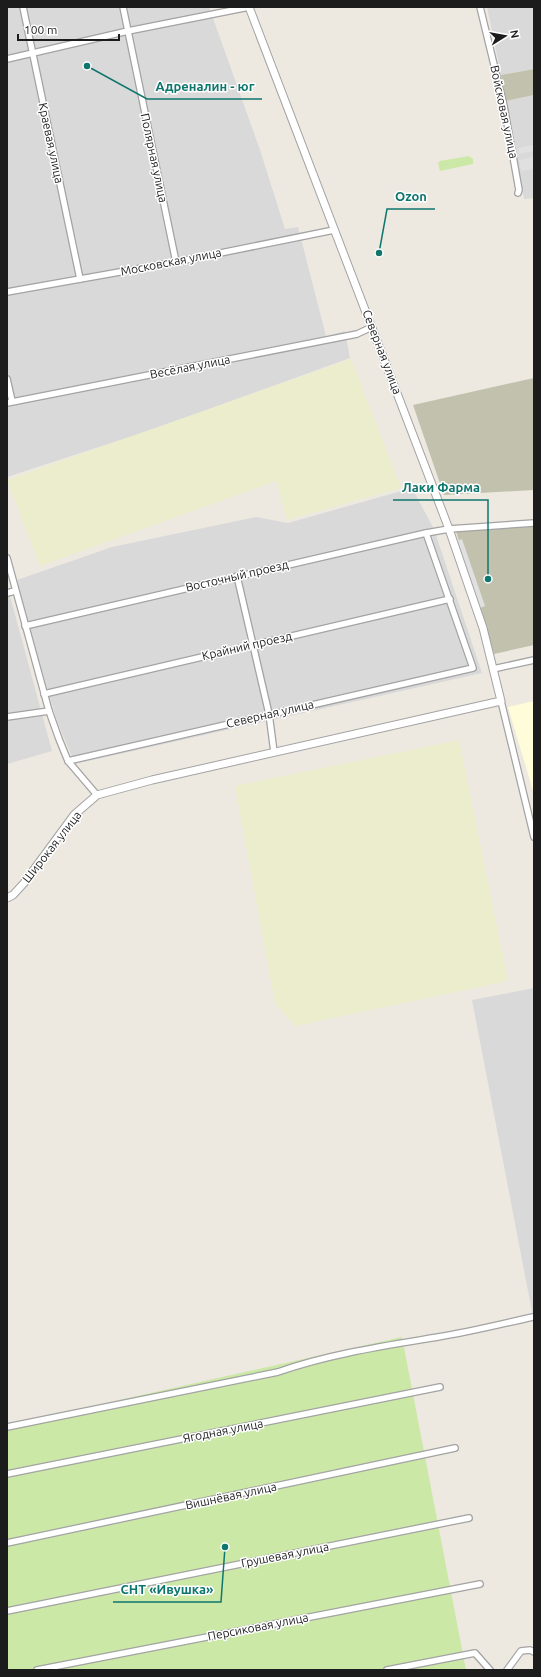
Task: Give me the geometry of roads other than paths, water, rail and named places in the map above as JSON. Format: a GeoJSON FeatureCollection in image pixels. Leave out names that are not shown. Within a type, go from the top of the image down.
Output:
{"type":"FeatureCollection","features":[{"type":"Feature","properties":{"kind":"street","name":"Краевая улица"},"geometry":{"type":"LineString","coordinates":[[23,7],[80,279]]}},
{"type":"Feature","properties":{"kind":"street","name":"Полярная улица"},"geometry":{"type":"LineString","coordinates":[[123,7],[176,262]]}},
{"type":"Feature","properties":{"kind":"street"},"geometry":{"type":"LineString","coordinates":[[7,59],[128,31],[249,7]]}},
{"type":"Feature","properties":{"kind":"street","name":"Северная улица"},"geometry":{"type":"LineString","coordinates":[[249,7],[449,529],[483,628],[501,701]]}},
{"type":"Feature","properties":{"kind":"street","name":"Войсковая улица"},"geometry":{"type":"LineString","coordinates":[[480,7],[506,117],[519,190],[518,193]]}},
{"type":"Feature","properties":{"kind":"street","name":"Московская улица"},"geometry":{"type":"LineString","coordinates":[[7,292],[176,262],[334,230]]}},
{"type":"Feature","properties":{"kind":"street","name":"Весёлая улица"},"geometry":{"type":"LineString","coordinates":[[10,402],[357,334],[372,327]]}},
{"type":"Feature","properties":{"kind":"street"},"geometry":{"type":"LineString","coordinates":[[7,378],[10,402]]}},
{"type":"Feature","properties":{"kind":"street","name":"Восточный проезд"},"geometry":{"type":"LineString","coordinates":[[25,626],[426,533],[449,529],[534,523]]}},
{"type":"Feature","properties":{"kind":"street"},"geometry":{"type":"LineString","coordinates":[[426,533],[450,599]]}},
{"type":"Feature","properties":{"kind":"street"},"geometry":{"type":"LineString","coordinates":[[7,558],[49,711],[68,761],[98,795],[152,780],[501,701],[534,837]]}},
{"type":"Feature","properties":{"kind":"street"},"geometry":{"type":"LineString","coordinates":[[237,576],[269,714],[274,752]]}},
{"type":"Feature","properties":{"kind":"street"},"geometry":{"type":"LineString","coordinates":[[7,593],[15,591]]}},
{"type":"Feature","properties":{"kind":"street","name":"Северная улица"},"geometry":{"type":"LineString","coordinates":[[68,761],[473,668],[450,599]]}},
{"type":"Feature","properties":{"kind":"street","name":"Крайний проезд"},"geometry":{"type":"LineString","coordinates":[[44,694],[450,599]]}},
{"type":"Feature","properties":{"kind":"street"},"geometry":{"type":"LineString","coordinates":[[493,669],[534,660]]}},
{"type":"Feature","properties":{"kind":"street"},"geometry":{"type":"LineString","coordinates":[[7,717],[49,711]]}},
{"type":"Feature","properties":{"kind":"street","name":"Широкая улица"},"geometry":{"type":"LineString","coordinates":[[7,898],[13,895],[24,883],[74,815],[98,795]]}},
{"type":"Feature","properties":{"kind":"street"},"geometry":{"type":"LineString","coordinates":[[7,1427],[278,1372],[300,1364],[377,1347],[440,1337],[533,1317]]}},
{"type":"Feature","properties":{"kind":"street","name":"Ягодная улица"},"geometry":{"type":"LineString","coordinates":[[7,1474],[440,1387]]}},
{"type":"Feature","properties":{"kind":"street","name":"Вишнёвая улица"},"geometry":{"type":"LineString","coordinates":[[7,1543],[455,1448]]}},
{"type":"Feature","properties":{"kind":"street","name":"Грушевая улица"},"geometry":{"type":"LineString","coordinates":[[7,1611],[470,1518]]}},
{"type":"Feature","properties":{"kind":"street","name":"Персиковая улица"},"geometry":{"type":"LineString","coordinates":[[37,1670],[480,1584]]}},
{"type":"Feature","properties":{"kind":"street"},"geometry":{"type":"LineString","coordinates":[[507,1670],[521,1651],[530,1650],[534,1652]]}},
{"type":"Feature","properties":{"kind":"street"},"geometry":{"type":"LineString","coordinates":[[387,1670],[410,1668],[475,1653],[490,1670]]}},
{"type":"Feature","properties":{"kind":"place","name":"Адреналин - юг"},"geometry":{"type":"Point","coordinates":[87,66]}},
{"type":"Feature","properties":{"kind":"place","name":"Ozon"},"geometry":{"type":"Point","coordinates":[379,253]}},
{"type":"Feature","properties":{"kind":"place","name":"Лаки Фарма"},"geometry":{"type":"Point","coordinates":[488,579]}},
{"type":"Feature","properties":{"kind":"place","name":"СНТ «Ивушка»"},"geometry":{"type":"Point","coordinates":[225,1547]}}]}
